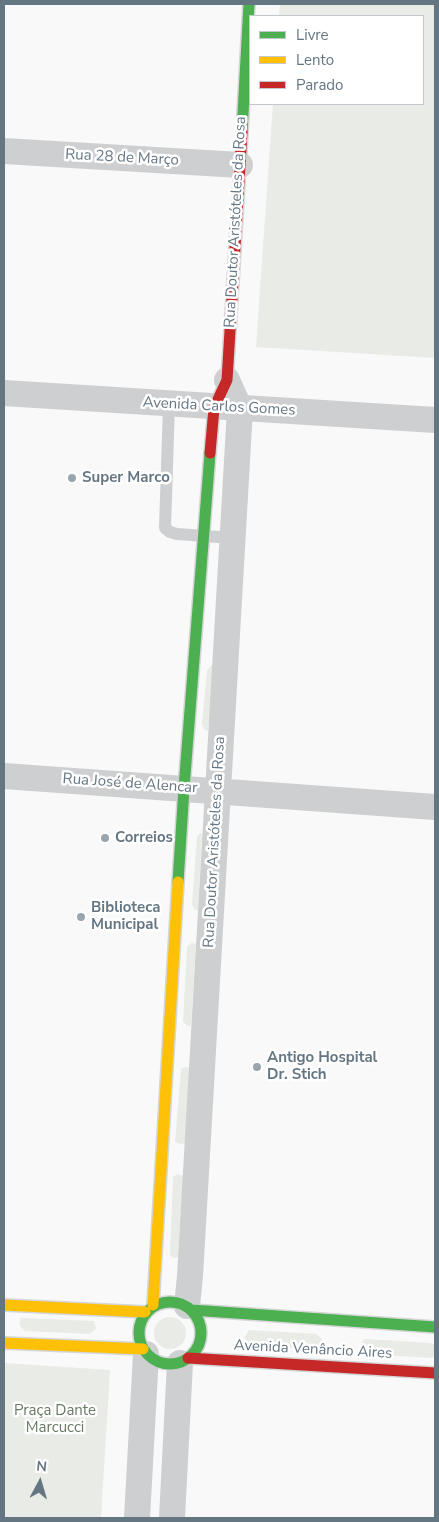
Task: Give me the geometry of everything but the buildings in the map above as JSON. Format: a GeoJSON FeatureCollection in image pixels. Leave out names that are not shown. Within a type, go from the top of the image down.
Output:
{"type":"FeatureCollection","features":[{"type":"Feature","properties":{"kind":"street","name":"Rua Doutor Aristóteles da Rosa"},"geometry":{"type":"LineString","coordinates":[[149,1309],[169,1044],[184,788],[214,408],[227,380],[249,4]]}},
{"type":"Feature","properties":{"kind":"street","name":"Rua 28 de Março"},"geometry":{"type":"LineString","coordinates":[[4,151],[240,165]]}},
{"type":"Feature","properties":{"kind":"street","name":"Rua Doutor Aristóteles da Rosa"},"geometry":{"type":"LineString","coordinates":[[189,1308],[240,409],[227,380]]}},
{"type":"Feature","properties":{"kind":"street","name":"Avenida Carlos Gomes"},"geometry":{"type":"LineString","coordinates":[[4,393],[214,408],[435,420]]}},
{"type":"Feature","properties":{"kind":"street","name":"Rua José de Alencar"},"geometry":{"type":"LineString","coordinates":[[4,776],[435,807]]}},
{"type":"Feature","properties":{"kind":"street"},"geometry":{"type":"LineString","coordinates":[[169,1044],[203,1048]]}},
{"type":"Feature","properties":{"kind":"street"},"geometry":{"type":"LineString","coordinates":[[4,1306],[149,1309],[163,1302],[173,1301],[189,1308],[198,1317],[201,1335],[200,1344],[195,1352],[184,1360],[171,1364],[153,1360],[140,1344],[138,1333],[140,1322],[149,1309]]}},
{"type":"Feature","properties":{"kind":"street","name":"Avenida Venâncio Aires"},"geometry":{"type":"LineString","coordinates":[[189,1308],[435,1327]]}},
{"type":"Feature","properties":{"kind":"street"},"geometry":{"type":"LineString","coordinates":[[4,1343],[144,1351]]}},
{"type":"Feature","properties":{"kind":"street"},"geometry":{"type":"LineString","coordinates":[[144,1351],[138,1509],[172,1510],[184,1360]]}},
{"type":"Feature","properties":{"kind":"street","name":"Avenida Venâncio Aires"},"geometry":{"type":"LineString","coordinates":[[184,1360],[435,1373]]}},
{"type":"Feature","properties":{"kind":"lane"},"geometry":{"type":"LineString","coordinates":[[169,404],[165,528],[177,534],[233,538]]}},
{"type":"Feature","properties":{"kind":"green space"},"geometry":{"type":"Polygon","coordinates":[[[280,4],[435,4],[435,358],[256,347],[273,105],[424,105],[424,15],[279,15],[280,4]]]}},
{"type":"Feature","properties":{"kind":"green space"},"geometry":{"type":"Polygon","coordinates":[[[211,665],[216,665],[208,731],[204,729],[202,724],[207,671],[211,665]]]}},
{"type":"Feature","properties":{"kind":"green space"},"geometry":{"type":"Polygon","coordinates":[[[202,833],[198,911],[194,909],[192,904],[197,837],[202,833]]]}},
{"type":"Feature","properties":{"kind":"green space"},"geometry":{"type":"Polygon","coordinates":[[[191,943],[196,944],[191,1026],[189,1026],[183,1022],[187,947],[191,943]]]}},
{"type":"Feature","properties":{"kind":"green space"},"geometry":{"type":"Polygon","coordinates":[[[185,1067],[190,1068],[186,1143],[181,1144],[175,1142],[181,1069],[185,1067]]]}},
{"type":"Feature","properties":{"kind":"green space"},"geometry":{"type":"Polygon","coordinates":[[[177,1174],[183,1176],[178,1257],[174,1258],[170,1255],[173,1177],[177,1174]]]}},
{"type":"Feature","properties":{"kind":"green space"},"geometry":{"type":"Polygon","coordinates":[[[170,1317],[181,1322],[186,1333],[181,1344],[170,1349],[159,1344],[154,1333],[159,1322],[170,1317]]]}},
{"type":"Feature","properties":{"kind":"green space"},"geometry":{"type":"Polygon","coordinates":[[[21,1318],[94,1321],[96,1327],[89,1334],[25,1331],[20,1326],[21,1318]]]}},
{"type":"Feature","properties":{"kind":"green space"},"geometry":{"type":"Polygon","coordinates":[[[249,1330],[316,1334],[323,1343],[320,1348],[315,1350],[252,1345],[247,1342],[245,1337],[249,1330]]]}},
{"type":"Feature","properties":{"kind":"green space"},"geometry":{"type":"Polygon","coordinates":[[[365,1339],[431,1343],[435,1345],[435,1356],[430,1358],[367,1354],[361,1348],[361,1343],[365,1339]]]}},
{"type":"Feature","properties":{"kind":"green space","name":"Praça Dante Marcucci"},"geometry":{"type":"Polygon","coordinates":[[[4,1363],[110,1370],[101,1518],[4,1518],[4,1363]]]}},
{"type":"Feature","properties":{"kind":"traffic: fast"},"geometry":{"type":"LineString","coordinates":[[242,132],[249,4]]}},
{"type":"Feature","properties":{"kind":"traffic: fast"},"geometry":{"type":"LineString","coordinates":[[178,882],[210,453]]}},
{"type":"Feature","properties":{"kind":"traffic: fast"},"geometry":{"type":"LineString","coordinates":[[164,1302],[176,1302],[192,1311],[199,1321],[201,1333],[199,1345],[192,1355],[176,1364],[164,1364],[153,1359],[144,1350],[139,1339],[139,1327],[144,1316],[153,1307],[164,1302]]}},
{"type":"Feature","properties":{"kind":"traffic: fast"},"geometry":{"type":"LineString","coordinates":[[192,1310],[435,1327]]}},
{"type":"Feature","properties":{"kind":"traffic: slow"},"geometry":{"type":"LineString","coordinates":[[153,1305],[178,882]]}},
{"type":"Feature","properties":{"kind":"traffic: slow"},"geometry":{"type":"LineString","coordinates":[[4,1305],[145,1312]]}},
{"type":"Feature","properties":{"kind":"traffic: slow"},"geometry":{"type":"LineString","coordinates":[[4,1343],[143,1349]]}},
{"type":"Feature","properties":{"kind":"traffic: jam"},"geometry":{"type":"LineString","coordinates":[[210,453],[214,408],[227,380],[242,132]]}},
{"type":"Feature","properties":{"kind":"traffic: jam"},"geometry":{"type":"LineString","coordinates":[[188,1358],[435,1373]]}},
{"type":"Feature","properties":{"kind":"place","name":"Super Marco"},"geometry":{"type":"Point","coordinates":[72,478]}},
{"type":"Feature","properties":{"kind":"place","name":"Correios"},"geometry":{"type":"Point","coordinates":[105,838]}},
{"type":"Feature","properties":{"kind":"place","name":"Biblioteca Municipal"},"geometry":{"type":"Point","coordinates":[81,917]}},
{"type":"Feature","properties":{"kind":"place","name":"Antigo Hospital Dr. Stich"},"geometry":{"type":"Point","coordinates":[257,1067]}}]}
